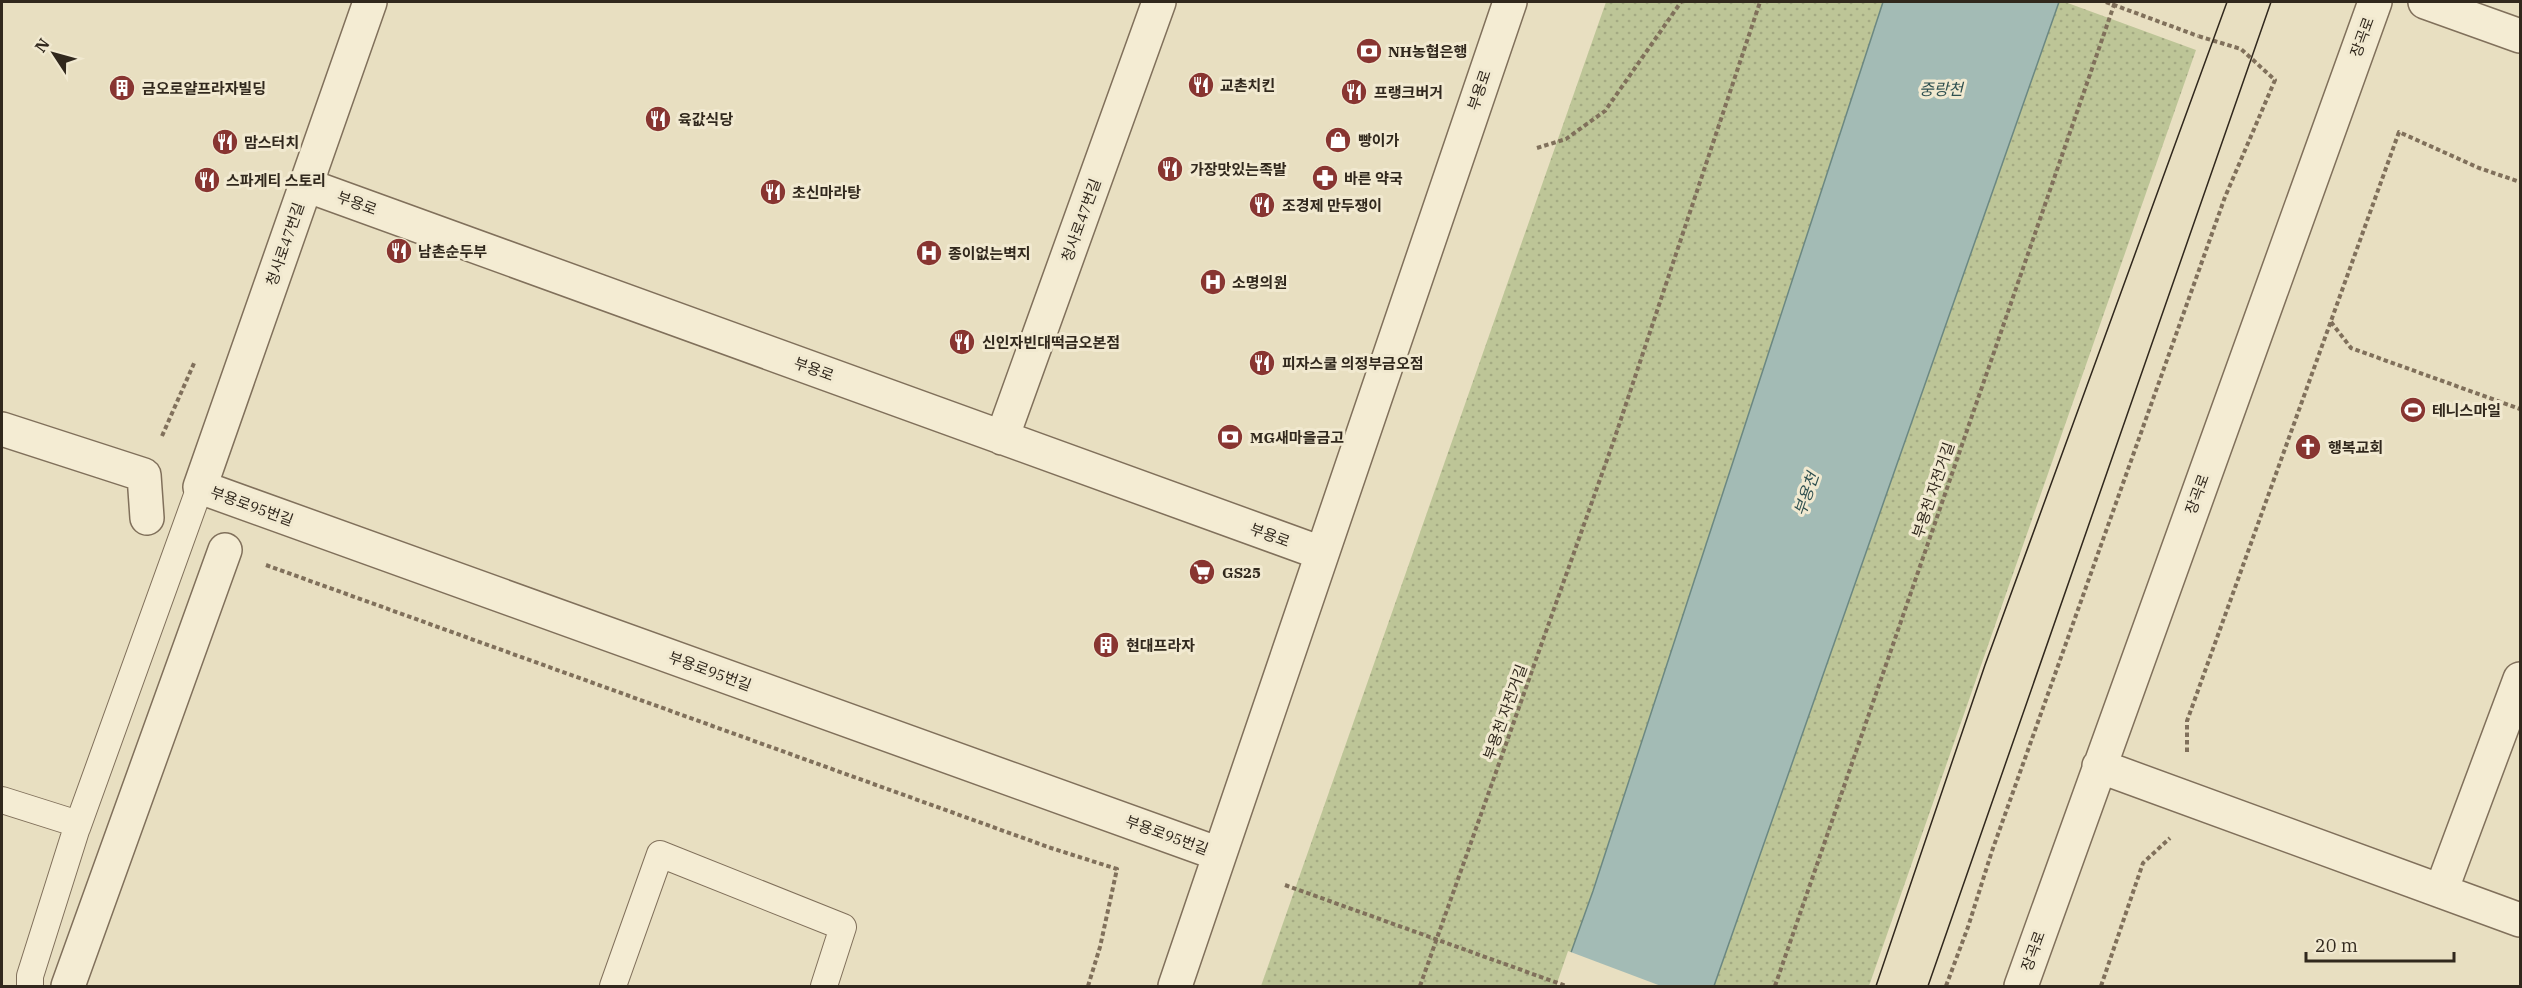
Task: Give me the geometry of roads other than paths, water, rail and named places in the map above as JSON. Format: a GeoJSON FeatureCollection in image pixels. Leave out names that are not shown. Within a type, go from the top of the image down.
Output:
{"type":"FeatureCollection","features":[{"type":"Feature","properties":{"kind":"street","name":"청사로47번길"},"geometry":{"type":"LineString","coordinates":[[200,487],[370,2]]}},
{"type":"Feature","properties":{"kind":"street","name":"청사로47번길"},"geometry":{"type":"LineString","coordinates":[[1002,438],[1159,2]]}},
{"type":"Feature","properties":{"kind":"street","name":"부용로"},"geometry":{"type":"LineString","coordinates":[[1175,987],[1510,2]]}},
{"type":"Feature","properties":{"kind":"street","name":"장곡로"},"geometry":{"type":"LineString","coordinates":[[2021,987],[2375,2]]}},
{"type":"Feature","properties":{"kind":"street"},"geometry":{"type":"LineString","coordinates":[[2425,2],[2520,36]]}},
{"type":"Feature","properties":{"kind":"street","name":"부용로"},"geometry":{"type":"LineString","coordinates":[[306,185],[1321,553]]}},
{"type":"Feature","properties":{"kind":"street"},"geometry":{"type":"LineString","coordinates":[[2,429],[144,475],[147,518]]}},
{"type":"Feature","properties":{"kind":"street","name":"부용로95번길"},"geometry":{"type":"LineString","coordinates":[[200,487],[1219,854]]}},
{"type":"Feature","properties":{"kind":"street"},"geometry":{"type":"LineString","coordinates":[[68,987],[225,550]]}},
{"type":"Feature","properties":{"kind":"street"},"geometry":{"type":"LineString","coordinates":[[2441,891],[2520,679]]}},
{"type":"Feature","properties":{"kind":"street"},"geometry":{"type":"LineString","coordinates":[[2099,765],[2520,921]]}},
{"type":"Feature","properties":{"kind":"lane"},"geometry":{"type":"LineString","coordinates":[[30,987],[30,976],[77,828],[200,487]]}},
{"type":"Feature","properties":{"kind":"lane"},"geometry":{"type":"LineString","coordinates":[[2,801],[78,824],[77,828]]}},
{"type":"Feature","properties":{"kind":"lane"},"geometry":{"type":"LineString","coordinates":[[613,987],[660,854],[843,927],[824,987]]}},
{"type":"Feature","properties":{"kind":"water","name":"중랑천"},"geometry":{"type":"Polygon","coordinates":[[[1883,2],[2059,2],[1714,986],[1559,986],[1593,891],[1883,2]]]}},
{"type":"Feature","properties":{"kind":"tram line"},"geometry":{"type":"LineString","coordinates":[[1876,986],[1985,665],[2227,2]]}},
{"type":"Feature","properties":{"kind":"tram line"},"geometry":{"type":"LineString","coordinates":[[1928,986],[2271,2]]}},
{"type":"Feature","properties":{"kind":"place","name":"NH농협은행"},"geometry":{"type":"Point","coordinates":[1369,51]}},
{"type":"Feature","properties":{"kind":"place","name":"교촌치킨"},"geometry":{"type":"Point","coordinates":[1201,85]}},
{"type":"Feature","properties":{"kind":"place","name":"금오로얄프라자빌딩"},"geometry":{"type":"Point","coordinates":[122,88]}},
{"type":"Feature","properties":{"kind":"place","name":"프랭크버거"},"geometry":{"type":"Point","coordinates":[1354,92]}},
{"type":"Feature","properties":{"kind":"place","name":"육값식당"},"geometry":{"type":"Point","coordinates":[658,119]}},
{"type":"Feature","properties":{"kind":"place","name":"빵이가"},"geometry":{"type":"Point","coordinates":[1338,140]}},
{"type":"Feature","properties":{"kind":"place","name":"맘스터치"},"geometry":{"type":"Point","coordinates":[225,142]}},
{"type":"Feature","properties":{"kind":"place","name":"가장맛있는족발"},"geometry":{"type":"Point","coordinates":[1170,169]}},
{"type":"Feature","properties":{"kind":"place","name":"바른 약국"},"geometry":{"type":"Point","coordinates":[1325,178]}},
{"type":"Feature","properties":{"kind":"place","name":"스파게티 스토리"},"geometry":{"type":"Point","coordinates":[207,180]}},
{"type":"Feature","properties":{"kind":"place","name":"초신마라탕"},"geometry":{"type":"Point","coordinates":[773,192]}},
{"type":"Feature","properties":{"kind":"place","name":"조경제 만두쟁이"},"geometry":{"type":"Point","coordinates":[1262,205]}},
{"type":"Feature","properties":{"kind":"place","name":"남촌순두부"},"geometry":{"type":"Point","coordinates":[399,251]}},
{"type":"Feature","properties":{"kind":"place","name":"종이없는벽지"},"geometry":{"type":"Point","coordinates":[929,253]}},
{"type":"Feature","properties":{"kind":"place","name":"소명의원"},"geometry":{"type":"Point","coordinates":[1213,282]}},
{"type":"Feature","properties":{"kind":"place","name":"신인자빈대떡금오본점"},"geometry":{"type":"Point","coordinates":[962,342]}},
{"type":"Feature","properties":{"kind":"place","name":"피자스쿨 의정부금오점"},"geometry":{"type":"Point","coordinates":[1262,363]}},
{"type":"Feature","properties":{"kind":"place","name":"테니스마일"},"geometry":{"type":"Point","coordinates":[2413,410]}},
{"type":"Feature","properties":{"kind":"place","name":"MG새마을금고"},"geometry":{"type":"Point","coordinates":[1230,437]}},
{"type":"Feature","properties":{"kind":"place","name":"행복교회"},"geometry":{"type":"Point","coordinates":[2308,447]}},
{"type":"Feature","properties":{"kind":"place","name":"GS25"},"geometry":{"type":"Point","coordinates":[1202,572]}},
{"type":"Feature","properties":{"kind":"place","name":"현대프라자"},"geometry":{"type":"Point","coordinates":[1106,645]}},
{"type":"Feature","properties":{"kind":"water label","name":"부용천"},"geometry":{"type":"Point","coordinates":[1806,494]}}]}
